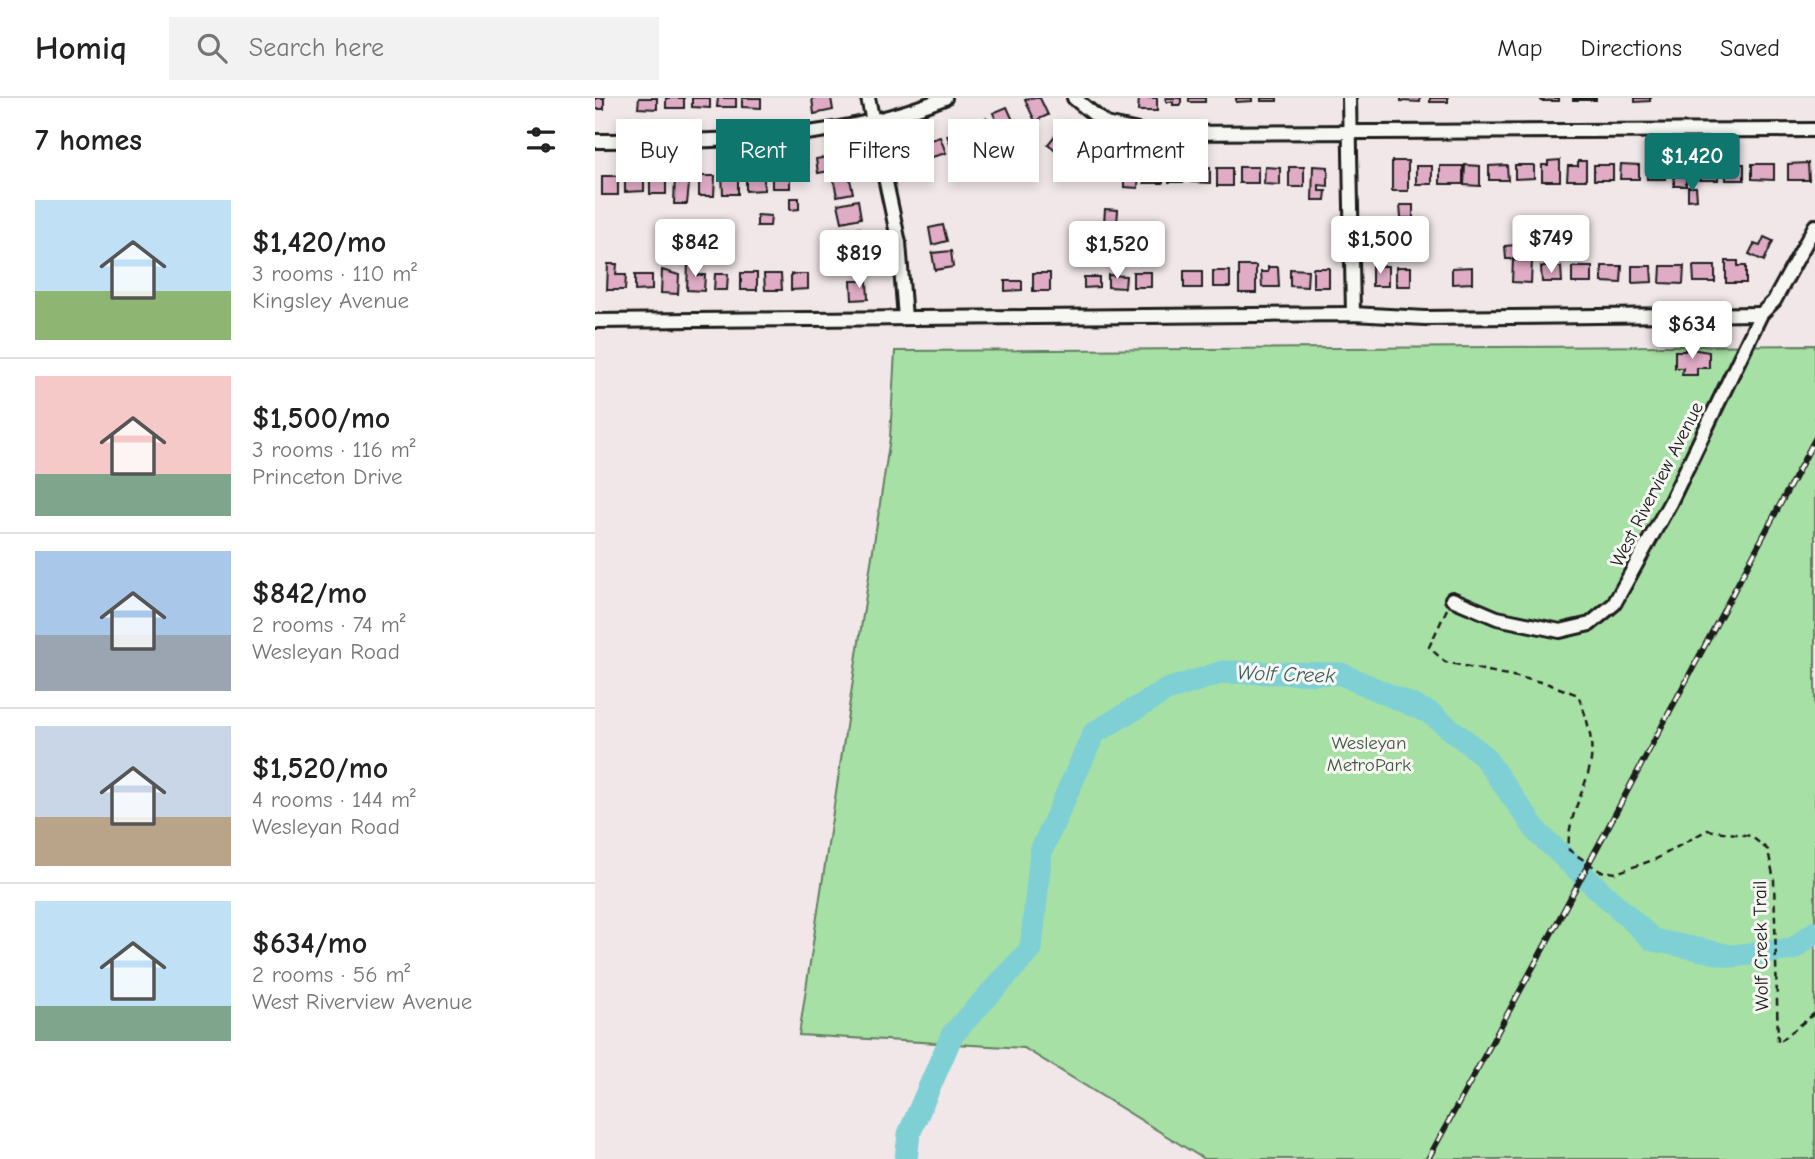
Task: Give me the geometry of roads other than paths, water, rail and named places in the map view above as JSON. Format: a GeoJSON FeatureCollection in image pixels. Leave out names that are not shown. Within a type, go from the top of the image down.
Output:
{"type":"FeatureCollection","features":[{"type":"Feature","properties":{"kind":"street"},"geometry":{"type":"LineString","coordinates":[[868,98],[873,119]]}},
{"type":"Feature","properties":{"kind":"street"},"geometry":{"type":"LineString","coordinates":[[880,119],[945,98]]}},
{"type":"Feature","properties":{"kind":"street"},"geometry":{"type":"LineString","coordinates":[[1074,98],[1092,116],[1106,124],[1136,132],[1815,130]]}},
{"type":"Feature","properties":{"kind":"street"},"geometry":{"type":"LineString","coordinates":[[1349,98],[1353,314]]}},
{"type":"Feature","properties":{"kind":"street"},"geometry":{"type":"LineString","coordinates":[[595,141],[778,138],[824,132]]}},
{"type":"Feature","properties":{"kind":"street"},"geometry":{"type":"LineString","coordinates":[[886,182],[899,243],[905,318]]}},
{"type":"Feature","properties":{"kind":"street","name":"West Riverview Avenue"},"geometry":{"type":"LineString","coordinates":[[1452,599],[1497,618],[1560,631],[1590,624],[1614,604],[1669,503],[1761,314],[1774,301],[1815,226]]}},
{"type":"Feature","properties":{"kind":"street"},"geometry":{"type":"LineString","coordinates":[[595,321],[1353,314],[1425,318],[1761,314]]}},
{"type":"Feature","properties":{"kind":"waterway","name":"Wolf Creek"},"geometry":{"type":"LineString","coordinates":[[906,1159],[909,1134],[952,1035],[1031,949],[1041,851],[1094,733],[1167,690],[1223,672],[1341,674],[1430,713],[1482,754],[1539,834],[1653,940],[1732,956],[1793,949],[1815,932]]}},
{"type":"Feature","properties":{"kind":"railway"},"geometry":{"type":"LineString","coordinates":[[1428,1159],[1815,439]]}},
{"type":"Feature","properties":{"kind":"park label","name":"Wesleyan MetroPark"},"geometry":{"type":"Point","coordinates":[1369,753]}}]}
